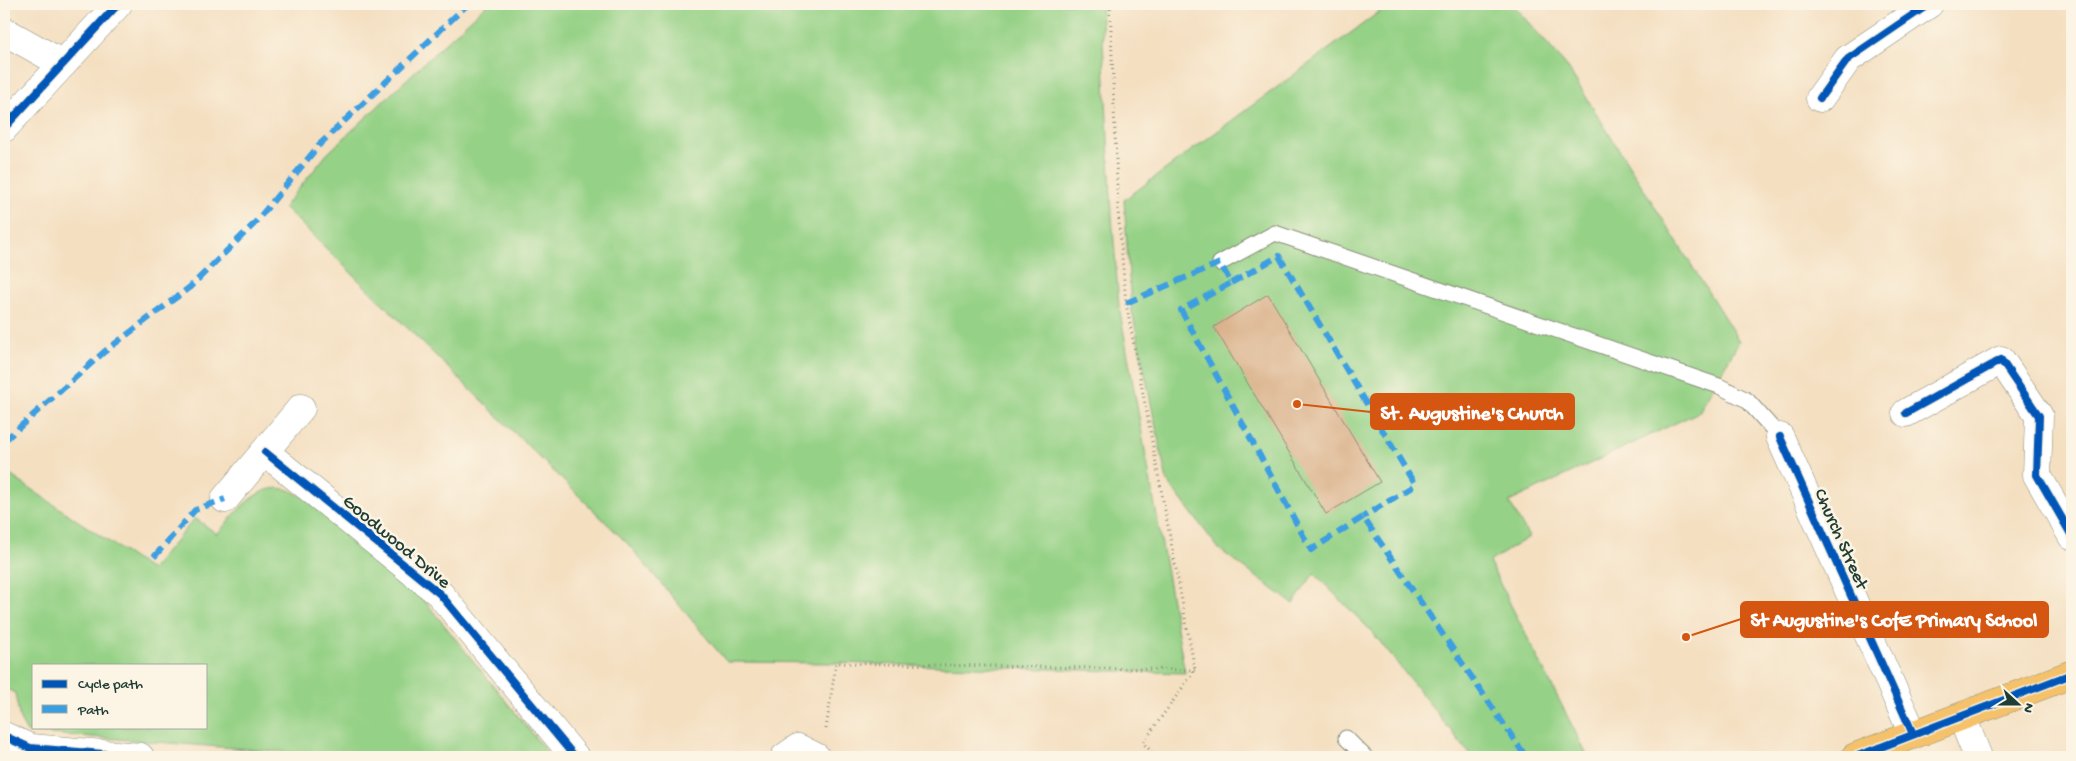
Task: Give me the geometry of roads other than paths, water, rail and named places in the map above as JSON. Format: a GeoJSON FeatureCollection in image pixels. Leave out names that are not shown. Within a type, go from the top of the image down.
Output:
{"type":"FeatureCollection","features":[{"type":"Feature","properties":{"kind":"main road"},"geometry":{"type":"LineString","coordinates":[[1855,757],[2072,674]]}},
{"type":"Feature","properties":{"kind":"street"},"geometry":{"type":"LineString","coordinates":[[4,128],[118,4]]}},
{"type":"Feature","properties":{"kind":"street"},"geometry":{"type":"LineString","coordinates":[[1820,98],[1848,59],[1929,4]]}},
{"type":"Feature","properties":{"kind":"street"},"geometry":{"type":"LineString","coordinates":[[4,31],[63,64]]}},
{"type":"Feature","properties":{"kind":"street"},"geometry":{"type":"LineString","coordinates":[[1906,413],[2002,360],[2039,416],[2038,475],[2072,536]]}},
{"type":"Feature","properties":{"kind":"street"},"geometry":{"type":"LineString","coordinates":[[225,499],[301,408]]}},
{"type":"Feature","properties":{"kind":"street","name":"Church Street"},"geometry":{"type":"LineString","coordinates":[[1780,437],[1913,734]]}},
{"type":"Feature","properties":{"kind":"street","name":"Goodwood Drive"},"geometry":{"type":"LineString","coordinates":[[265,452],[440,594],[574,757]]}},
{"type":"Feature","properties":{"kind":"street"},"geometry":{"type":"LineString","coordinates":[[1962,717],[1978,757]]}},
{"type":"Feature","properties":{"kind":"street"},"geometry":{"type":"LineString","coordinates":[[4,736],[30,748],[140,757]]}},
{"type":"Feature","properties":{"kind":"lane"},"geometry":{"type":"LineString","coordinates":[[1220,263],[1275,234],[1719,386],[1747,400],[1780,437]]}},
{"type":"Feature","properties":{"kind":"lane"},"geometry":{"type":"LineString","coordinates":[[1346,738],[1364,757]]}},
{"type":"Feature","properties":{"kind":"place","name":"St. Augustine's Church"},"geometry":{"type":"Point","coordinates":[1297,404]}},
{"type":"Feature","properties":{"kind":"place","name":"St Augustine's CofE Primary School"},"geometry":{"type":"Point","coordinates":[1686,637]}}]}
